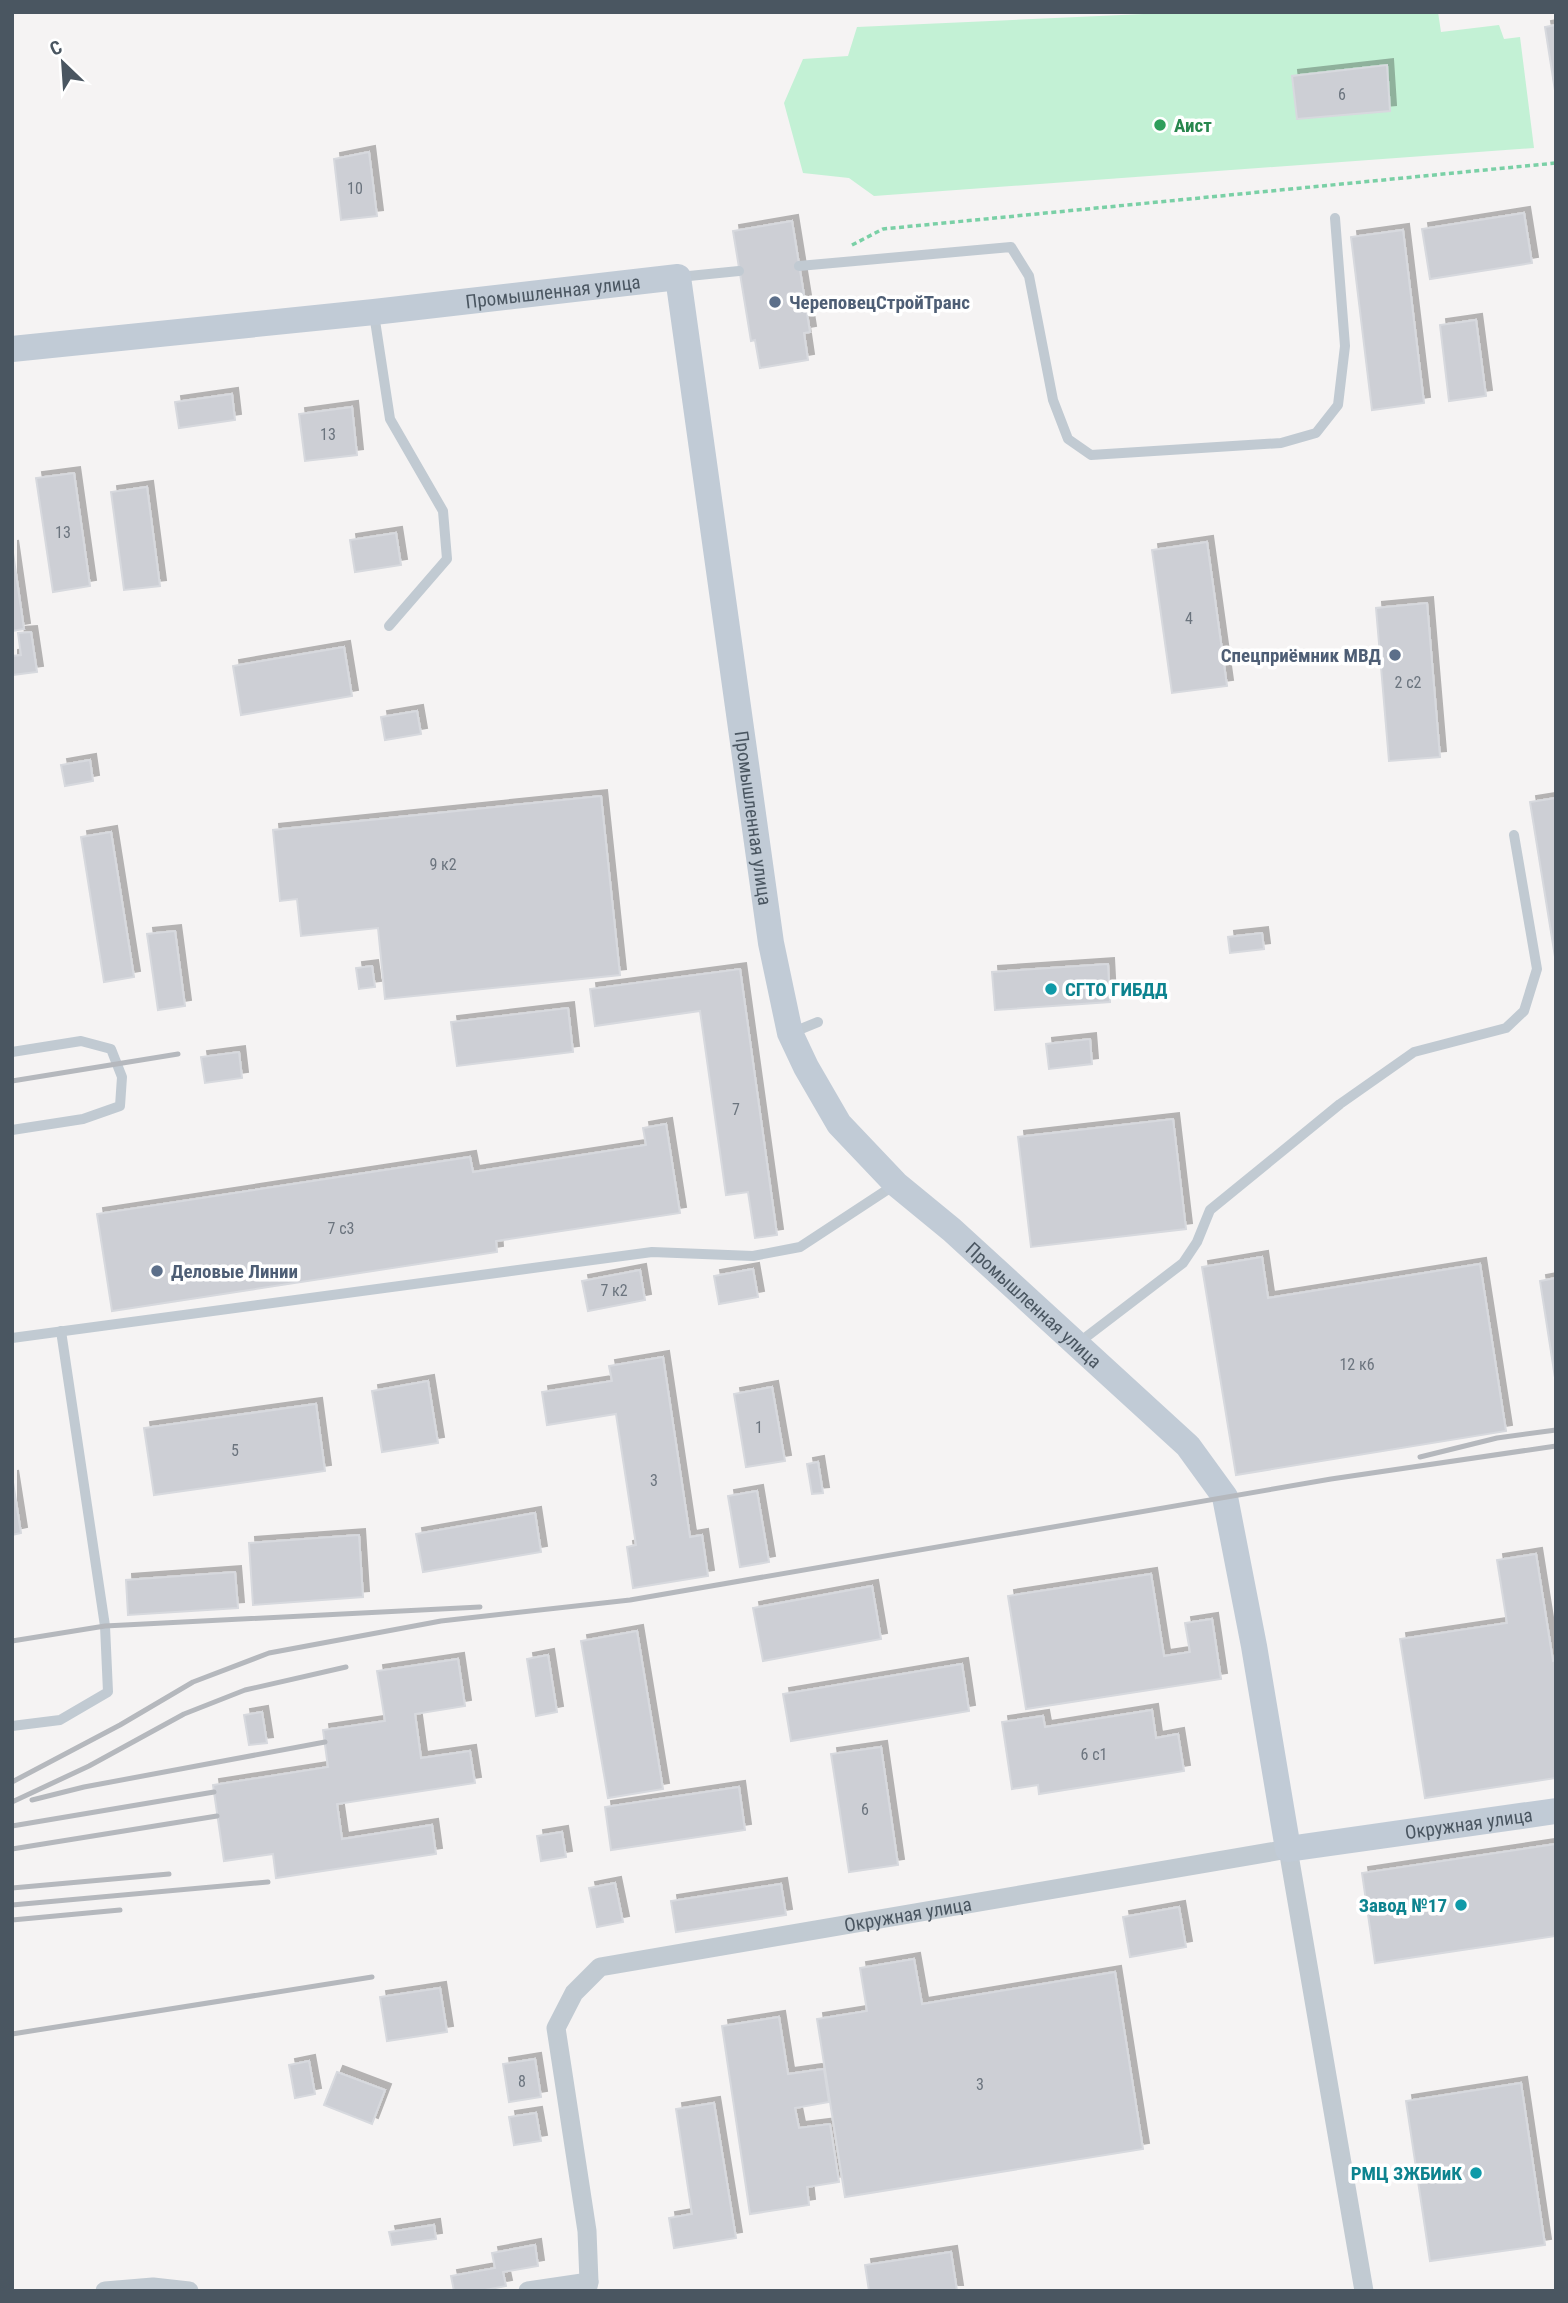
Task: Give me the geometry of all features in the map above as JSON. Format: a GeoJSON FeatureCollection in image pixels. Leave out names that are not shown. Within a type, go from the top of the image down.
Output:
{"type":"FeatureCollection","features":[{"type":"Feature","properties":{"kind":"street","name":"Промышленная улица"},"geometry":{"type":"LineString","coordinates":[[12,349],[374,312],[678,277],[771,943],[790,1033],[839,1124],[896,1184],[952,1230],[1188,1446],[1225,1497],[1254,1646],[1288,1849]]}},
{"type":"Feature","properties":{"kind":"street","name":"Окружная улица"},"geometry":{"type":"LineString","coordinates":[[588,2286],[587,2231],[556,2028],[574,1993],[600,1967],[1288,1849],[1556,1811]]}},
{"type":"Feature","properties":{"kind":"street"},"geometry":{"type":"LineString","coordinates":[[1288,1849],[1364,2291]]}},
{"type":"Feature","properties":{"kind":"street"},"geometry":{"type":"LineString","coordinates":[[528,2291],[588,2286]]}},
{"type":"Feature","properties":{"kind":"street"},"geometry":{"type":"LineString","coordinates":[[105,2291],[153,2287],[189,2291]]}},
{"type":"Feature","properties":{"kind":"lane"},"geometry":{"type":"LineString","coordinates":[[799,265],[1011,247],[1029,276],[1053,400],[1068,439],[1091,455],[1281,443],[1316,433],[1338,405],[1345,346],[1335,218]]}},
{"type":"Feature","properties":{"kind":"lane"},"geometry":{"type":"LineString","coordinates":[[678,277],[739,271]]}},
{"type":"Feature","properties":{"kind":"lane"},"geometry":{"type":"LineString","coordinates":[[374,312],[390,419],[443,511],[447,559],[388,626]]}},
{"type":"Feature","properties":{"kind":"lane"},"geometry":{"type":"LineString","coordinates":[[1076,1344],[1183,1262],[1197,1242],[1210,1210],[1340,1104],[1414,1052],[1506,1028],[1524,1011],[1537,970],[1514,835]]}},
{"type":"Feature","properties":{"kind":"lane"},"geometry":{"type":"LineString","coordinates":[[790,1033],[818,1022]]}},
{"type":"Feature","properties":{"kind":"lane"},"geometry":{"type":"LineString","coordinates":[[12,1052],[81,1041],[111,1049],[122,1077],[120,1106],[83,1119],[12,1130]]}},
{"type":"Feature","properties":{"kind":"lane"},"geometry":{"type":"LineString","coordinates":[[12,1338],[652,1252],[753,1256],[800,1247],[896,1184]]}},
{"type":"Feature","properties":{"kind":"lane"},"geometry":{"type":"LineString","coordinates":[[12,1726],[60,1720],[108,1692],[105,1626],[61,1331]]}},
{"type":"Feature","properties":{"kind":"path"},"geometry":{"type":"LineString","coordinates":[[849,247],[883,229],[1556,163]]}},
{"type":"Feature","properties":{"kind":"green space","name":"Аист"},"geometry":{"type":"Polygon","coordinates":[[[1188,12],[1438,12],[1441,32],[1499,25],[1504,39],[1520,37],[1534,148],[874,196],[849,178],[803,173],[784,103],[803,59],[848,56],[857,27],[1188,12]]]}},
{"type":"Feature","properties":{"kind":"building"},"geometry":{"type":"Polygon","coordinates":[[[1556,25],[1556,97],[1545,27],[1556,25]]]}},
{"type":"Feature","properties":{"kind":"building"},"geometry":{"type":"Polygon","coordinates":[[[1387,65],[1390,111],[1297,119],[1292,76],[1387,65]]]}},
{"type":"Feature","properties":{"kind":"building"},"geometry":{"type":"Polygon","coordinates":[[[369,152],[377,216],[341,220],[334,159],[369,152]]]}},
{"type":"Feature","properties":{"kind":"building"},"geometry":{"type":"Polygon","coordinates":[[[1524,213],[1532,263],[1430,279],[1422,229],[1524,213]]]}},
{"type":"Feature","properties":{"kind":"building","name":"ЧереповецСтройТранс"},"geometry":{"type":"Polygon","coordinates":[[[792,221],[810,332],[804,333],[808,360],[760,368],[755,340],[751,341],[733,231],[792,221]]]}},
{"type":"Feature","properties":{"kind":"building"},"geometry":{"type":"Polygon","coordinates":[[[1403,230],[1424,403],[1372,410],[1351,237],[1403,230]]]}},
{"type":"Feature","properties":{"kind":"building"},"geometry":{"type":"Polygon","coordinates":[[[1476,320],[1486,396],[1449,401],[1440,325],[1476,320]]]}},
{"type":"Feature","properties":{"kind":"building"},"geometry":{"type":"Polygon","coordinates":[[[232,394],[235,420],[179,428],[175,402],[232,394]]]}},
{"type":"Feature","properties":{"kind":"building"},"geometry":{"type":"Polygon","coordinates":[[[352,407],[357,455],[305,461],[299,414],[352,407]]]}},
{"type":"Feature","properties":{"kind":"building"},"geometry":{"type":"Polygon","coordinates":[[[74,473],[90,586],[53,592],[36,478],[74,473]]]}},
{"type":"Feature","properties":{"kind":"building"},"geometry":{"type":"Polygon","coordinates":[[[147,487],[160,586],[124,590],[111,492],[147,487]]]}},
{"type":"Feature","properties":{"kind":"building"},"geometry":{"type":"Polygon","coordinates":[[[396,533],[401,565],[355,572],[350,540],[396,533]]]}},
{"type":"Feature","properties":{"kind":"building"},"geometry":{"type":"Polygon","coordinates":[[[1207,542],[1227,686],[1172,693],[1152,550],[1207,542]]]}},
{"type":"Feature","properties":{"kind":"building"},"geometry":{"type":"Polygon","coordinates":[[[12,546],[24,629],[12,631],[12,546]]]}},
{"type":"Feature","properties":{"kind":"building"},"geometry":{"type":"Polygon","coordinates":[[[1427,603],[1440,757],[1389,761],[1376,608],[1427,603]]]}},
{"type":"Feature","properties":{"kind":"building"},"geometry":{"type":"Polygon","coordinates":[[[31,632],[37,672],[12,675],[12,656],[21,655],[18,633],[31,632]]]}},
{"type":"Feature","properties":{"kind":"building"},"geometry":{"type":"Polygon","coordinates":[[[344,647],[352,696],[241,715],[233,666],[344,647]]]}},
{"type":"Feature","properties":{"kind":"building"},"geometry":{"type":"Polygon","coordinates":[[[417,711],[421,734],[385,740],[381,717],[417,711]]]}},
{"type":"Feature","properties":{"kind":"building"},"geometry":{"type":"Polygon","coordinates":[[[90,760],[93,781],[65,786],[61,765],[90,760]]]}},
{"type":"Feature","properties":{"kind":"building"},"geometry":{"type":"Polygon","coordinates":[[[601,796],[620,975],[385,999],[378,928],[301,936],[297,899],[280,901],[273,830],[601,796]]]}},
{"type":"Feature","properties":{"kind":"building"},"geometry":{"type":"Polygon","coordinates":[[[1556,798],[1556,963],[1530,802],[1556,798]]]}},
{"type":"Feature","properties":{"kind":"building"},"geometry":{"type":"Polygon","coordinates":[[[111,832],[134,977],[104,982],[81,837],[111,832]]]}},
{"type":"Feature","properties":{"kind":"building"},"geometry":{"type":"Polygon","coordinates":[[[175,931],[185,1006],[158,1010],[147,934],[175,931]]]}},
{"type":"Feature","properties":{"kind":"building"},"geometry":{"type":"Polygon","coordinates":[[[1262,933],[1264,949],[1230,953],[1228,937],[1262,933]]]}},
{"type":"Feature","properties":{"kind":"building","name":"СГТО ГИБДД"},"geometry":{"type":"Polygon","coordinates":[[[1108,964],[1110,1002],[995,1010],[992,972],[1108,964]]]}},
{"type":"Feature","properties":{"kind":"building"},"geometry":{"type":"Polygon","coordinates":[[[372,966],[375,987],[359,989],[356,968],[372,966]]]}},
{"type":"Feature","properties":{"kind":"building"},"geometry":{"type":"Polygon","coordinates":[[[740,969],[777,1235],[755,1238],[748,1192],[726,1195],[700,1011],[595,1026],[590,989],[740,969]]]}},
{"type":"Feature","properties":{"kind":"building"},"geometry":{"type":"Polygon","coordinates":[[[568,1008],[573,1052],[457,1066],[451,1022],[568,1008]]]}},
{"type":"Feature","properties":{"kind":"building"},"geometry":{"type":"Polygon","coordinates":[[[1090,1039],[1092,1064],[1049,1069],[1046,1044],[1090,1039]]]}},
{"type":"Feature","properties":{"kind":"building"},"geometry":{"type":"Polygon","coordinates":[[[239,1052],[242,1078],[205,1083],[201,1057],[239,1052]]]}},
{"type":"Feature","properties":{"kind":"building"},"geometry":{"type":"Polygon","coordinates":[[[1173,1119],[1186,1229],[1031,1247],[1018,1137],[1173,1119]]]}},
{"type":"Feature","properties":{"kind":"building"},"geometry":{"type":"Polygon","coordinates":[[[666,1124],[680,1213],[496,1241],[497,1252],[112,1311],[97,1214],[470,1157],[473,1172],[646,1145],[643,1128],[666,1124]]]}},
{"type":"Feature","properties":{"kind":"building"},"geometry":{"type":"Polygon","coordinates":[[[1262,1257],[1268,1298],[1480,1264],[1506,1431],[1236,1475],[1202,1267],[1262,1257]]]}},
{"type":"Feature","properties":{"kind":"building"},"geometry":{"type":"Polygon","coordinates":[[[753,1269],[758,1297],[719,1304],[714,1276],[753,1269]]]}},
{"type":"Feature","properties":{"kind":"building"},"geometry":{"type":"Polygon","coordinates":[[[640,1270],[645,1300],[588,1311],[582,1281],[640,1270]]]}},
{"type":"Feature","properties":{"kind":"building"},"geometry":{"type":"Polygon","coordinates":[[[1556,1278],[1556,1384],[1540,1281],[1556,1278]]]}},
{"type":"Feature","properties":{"kind":"building"},"geometry":{"type":"Polygon","coordinates":[[[663,1357],[690,1537],[702,1535],[708,1576],[633,1588],[627,1547],[636,1545],[616,1414],[547,1425],[542,1392],[612,1381],[609,1366],[663,1357]]]}},
{"type":"Feature","properties":{"kind":"building"},"geometry":{"type":"Polygon","coordinates":[[[428,1381],[438,1443],[382,1452],[372,1391],[428,1381]]]}},
{"type":"Feature","properties":{"kind":"building"},"geometry":{"type":"Polygon","coordinates":[[[772,1387],[785,1461],[746,1467],[734,1394],[772,1387]]]}},
{"type":"Feature","properties":{"kind":"building"},"geometry":{"type":"Polygon","coordinates":[[[316,1404],[325,1471],[154,1495],[144,1428],[316,1404]]]}},
{"type":"Feature","properties":{"kind":"building"},"geometry":{"type":"Polygon","coordinates":[[[818,1462],[823,1493],[812,1494],[807,1464],[818,1462]]]}},
{"type":"Feature","properties":{"kind":"building"},"geometry":{"type":"Polygon","coordinates":[[[12,1476],[21,1533],[12,1535],[12,1476]]]}},
{"type":"Feature","properties":{"kind":"building"},"geometry":{"type":"Polygon","coordinates":[[[757,1491],[769,1562],[740,1567],[728,1496],[757,1491]]]}},
{"type":"Feature","properties":{"kind":"building"},"geometry":{"type":"Polygon","coordinates":[[[535,1513],[541,1552],[423,1572],[416,1534],[535,1513]]]}},
{"type":"Feature","properties":{"kind":"building"},"geometry":{"type":"Polygon","coordinates":[[[359,1535],[363,1597],[253,1605],[249,1543],[359,1535]]]}},
{"type":"Feature","properties":{"kind":"building"},"geometry":{"type":"Polygon","coordinates":[[[1536,1554],[1553,1661],[1556,1660],[1556,1778],[1425,1798],[1400,1639],[1507,1623],[1497,1560],[1536,1554]]]}},
{"type":"Feature","properties":{"kind":"building"},"geometry":{"type":"Polygon","coordinates":[[[235,1572],[238,1608],[128,1615],[126,1580],[235,1572]]]}},
{"type":"Feature","properties":{"kind":"building"},"geometry":{"type":"Polygon","coordinates":[[[1151,1574],[1164,1656],[1190,1652],[1185,1623],[1212,1619],[1221,1679],[1026,1709],[1008,1596],[1151,1574]]]}},
{"type":"Feature","properties":{"kind":"building"},"geometry":{"type":"Polygon","coordinates":[[[872,1586],[881,1639],[763,1661],[753,1608],[872,1586]]]}},
{"type":"Feature","properties":{"kind":"building"},"geometry":{"type":"Polygon","coordinates":[[[637,1631],[663,1789],[608,1798],[581,1641],[637,1631]]]}},
{"type":"Feature","properties":{"kind":"building"},"geometry":{"type":"Polygon","coordinates":[[[548,1655],[557,1712],[536,1716],[527,1659],[548,1655]]]}},
{"type":"Feature","properties":{"kind":"building"},"geometry":{"type":"Polygon","coordinates":[[[458,1659],[465,1706],[415,1714],[421,1758],[470,1751],[475,1783],[337,1804],[342,1839],[432,1825],[436,1854],[276,1878],[273,1854],[224,1861],[213,1785],[328,1767],[323,1730],[385,1721],[377,1671],[458,1659]]]}},
{"type":"Feature","properties":{"kind":"building"},"geometry":{"type":"Polygon","coordinates":[[[962,1664],[969,1711],[791,1741],[783,1694],[962,1664]]]}},
{"type":"Feature","properties":{"kind":"building"},"geometry":{"type":"Polygon","coordinates":[[[1152,1710],[1156,1738],[1178,1734],[1184,1771],[1039,1794],[1038,1785],[1012,1789],[1002,1722],[1043,1716],[1045,1727],[1152,1710]]]}},
{"type":"Feature","properties":{"kind":"building"},"geometry":{"type":"Polygon","coordinates":[[[262,1712],[267,1743],[249,1745],[244,1715],[262,1712]]]}},
{"type":"Feature","properties":{"kind":"building"},"geometry":{"type":"Polygon","coordinates":[[[881,1747],[898,1865],[849,1872],[831,1754],[881,1747]]]}},
{"type":"Feature","properties":{"kind":"building"},"geometry":{"type":"Polygon","coordinates":[[[739,1787],[745,1830],[611,1850],[605,1807],[739,1787]]]}},
{"type":"Feature","properties":{"kind":"building"},"geometry":{"type":"Polygon","coordinates":[[[562,1832],[566,1857],[541,1861],[537,1836],[562,1832]]]}},
{"type":"Feature","properties":{"kind":"building","name":"Завод №17"},"geometry":{"type":"Polygon","coordinates":[[[1556,1844],[1556,1936],[1375,1963],[1362,1873],[1556,1844]]]}},
{"type":"Feature","properties":{"kind":"building"},"geometry":{"type":"Polygon","coordinates":[[[615,1883],[623,1922],[597,1927],[589,1888],[615,1883]]]}},
{"type":"Feature","properties":{"kind":"building"},"geometry":{"type":"Polygon","coordinates":[[[781,1884],[786,1915],[676,1932],[671,1901],[781,1884]]]}},
{"type":"Feature","properties":{"kind":"building"},"geometry":{"type":"Polygon","coordinates":[[[1179,1907],[1186,1947],[1130,1957],[1123,1917],[1179,1907]]]}},
{"type":"Feature","properties":{"kind":"building"},"geometry":{"type":"Polygon","coordinates":[[[914,1959],[922,2004],[1115,1972],[1143,2149],[845,2197],[817,2019],[867,2011],[860,1968],[914,1959]]]}},
{"type":"Feature","properties":{"kind":"building"},"geometry":{"type":"Polygon","coordinates":[[[440,1988],[447,2032],[387,2041],[380,1997],[440,1988]]]}},
{"type":"Feature","properties":{"kind":"building"},"geometry":{"type":"Polygon","coordinates":[[[779,2017],[788,2074],[824,2069],[829,2102],[795,2108],[799,2128],[830,2124],[839,2182],[807,2187],[809,2205],[750,2214],[722,2026],[779,2017]]]}},
{"type":"Feature","properties":{"kind":"building"},"geometry":{"type":"Polygon","coordinates":[[[535,2059],[541,2097],[509,2102],[503,2064],[535,2059]]]}},
{"type":"Feature","properties":{"kind":"building"},"geometry":{"type":"Polygon","coordinates":[[[309,2061],[315,2094],[295,2098],[289,2065],[309,2061]]]}},
{"type":"Feature","properties":{"kind":"building"},"geometry":{"type":"Polygon","coordinates":[[[337,2072],[385,2090],[372,2124],[324,2105],[337,2072]]]}},
{"type":"Feature","properties":{"kind":"building","name":"РМЦ ЗЖБИиК"},"geometry":{"type":"Polygon","coordinates":[[[1521,2083],[1545,2245],[1430,2261],[1406,2101],[1521,2083]]]}},
{"type":"Feature","properties":{"kind":"building"},"geometry":{"type":"Polygon","coordinates":[[[714,2103],[736,2238],[674,2248],[669,2218],[692,2214],[676,2109],[714,2103]]]}},
{"type":"Feature","properties":{"kind":"building"},"geometry":{"type":"Polygon","coordinates":[[[536,2113],[541,2141],[514,2145],[509,2117],[536,2113]]]}},
{"type":"Feature","properties":{"kind":"building"},"geometry":{"type":"Polygon","coordinates":[[[434,2225],[436,2239],[392,2245],[389,2232],[434,2225]]]}},
{"type":"Feature","properties":{"kind":"building"},"geometry":{"type":"Polygon","coordinates":[[[535,2245],[538,2266],[503,2272],[506,2286],[480,2291],[454,2291],[451,2276],[495,2268],[492,2253],[535,2245]]]}},
{"type":"Feature","properties":{"kind":"building"},"geometry":{"type":"Polygon","coordinates":[[[951,2252],[957,2291],[869,2291],[865,2265],[951,2252]]]}},
{"type":"Feature","properties":{"kind":"railway"},"geometry":{"type":"LineString","coordinates":[[12,1081],[178,1054]]}},
{"type":"Feature","properties":{"kind":"railway"},"geometry":{"type":"LineString","coordinates":[[1420,1457],[1497,1438],[1556,1430]]}},
{"type":"Feature","properties":{"kind":"railway"},"geometry":{"type":"LineString","coordinates":[[12,1782],[120,1725],[193,1682],[269,1653],[441,1621],[630,1600],[1331,1479],[1556,1446]]}},
{"type":"Feature","properties":{"kind":"railway"},"geometry":{"type":"LineString","coordinates":[[12,1641],[105,1626],[480,1607]]}},
{"type":"Feature","properties":{"kind":"railway"},"geometry":{"type":"LineString","coordinates":[[12,1802],[89,1766],[184,1714],[245,1690],[346,1667]]}},
{"type":"Feature","properties":{"kind":"railway"},"geometry":{"type":"LineString","coordinates":[[32,1800],[84,1787],[325,1742]]}},
{"type":"Feature","properties":{"kind":"railway"},"geometry":{"type":"LineString","coordinates":[[12,1826],[214,1792]]}},
{"type":"Feature","properties":{"kind":"railway"},"geometry":{"type":"LineString","coordinates":[[12,1849],[217,1816]]}},
{"type":"Feature","properties":{"kind":"railway"},"geometry":{"type":"LineString","coordinates":[[12,1888],[169,1874]]}},
{"type":"Feature","properties":{"kind":"railway"},"geometry":{"type":"LineString","coordinates":[[12,1905],[268,1882]]}},
{"type":"Feature","properties":{"kind":"railway"},"geometry":{"type":"LineString","coordinates":[[12,1920],[120,1910]]}},
{"type":"Feature","properties":{"kind":"railway"},"geometry":{"type":"LineString","coordinates":[[12,2034],[372,1977]]}},
{"type":"Feature","properties":{"kind":"place","name":"Аист"},"geometry":{"type":"Point","coordinates":[1160,125]}},
{"type":"Feature","properties":{"kind":"place","name":"ЧереповецСтройТранс"},"geometry":{"type":"Point","coordinates":[775,302]}},
{"type":"Feature","properties":{"kind":"place","name":"Спецприёмник МВД"},"geometry":{"type":"Point","coordinates":[1395,655]}},
{"type":"Feature","properties":{"kind":"place","name":"СГТО ГИБДД"},"geometry":{"type":"Point","coordinates":[1051,989]}},
{"type":"Feature","properties":{"kind":"place","name":"Деловые Линии"},"geometry":{"type":"Point","coordinates":[157,1271]}},
{"type":"Feature","properties":{"kind":"place","name":"Завод №17"},"geometry":{"type":"Point","coordinates":[1461,1905]}},
{"type":"Feature","properties":{"kind":"place","name":"РМЦ ЗЖБИиК"},"geometry":{"type":"Point","coordinates":[1476,2173]}}]}
